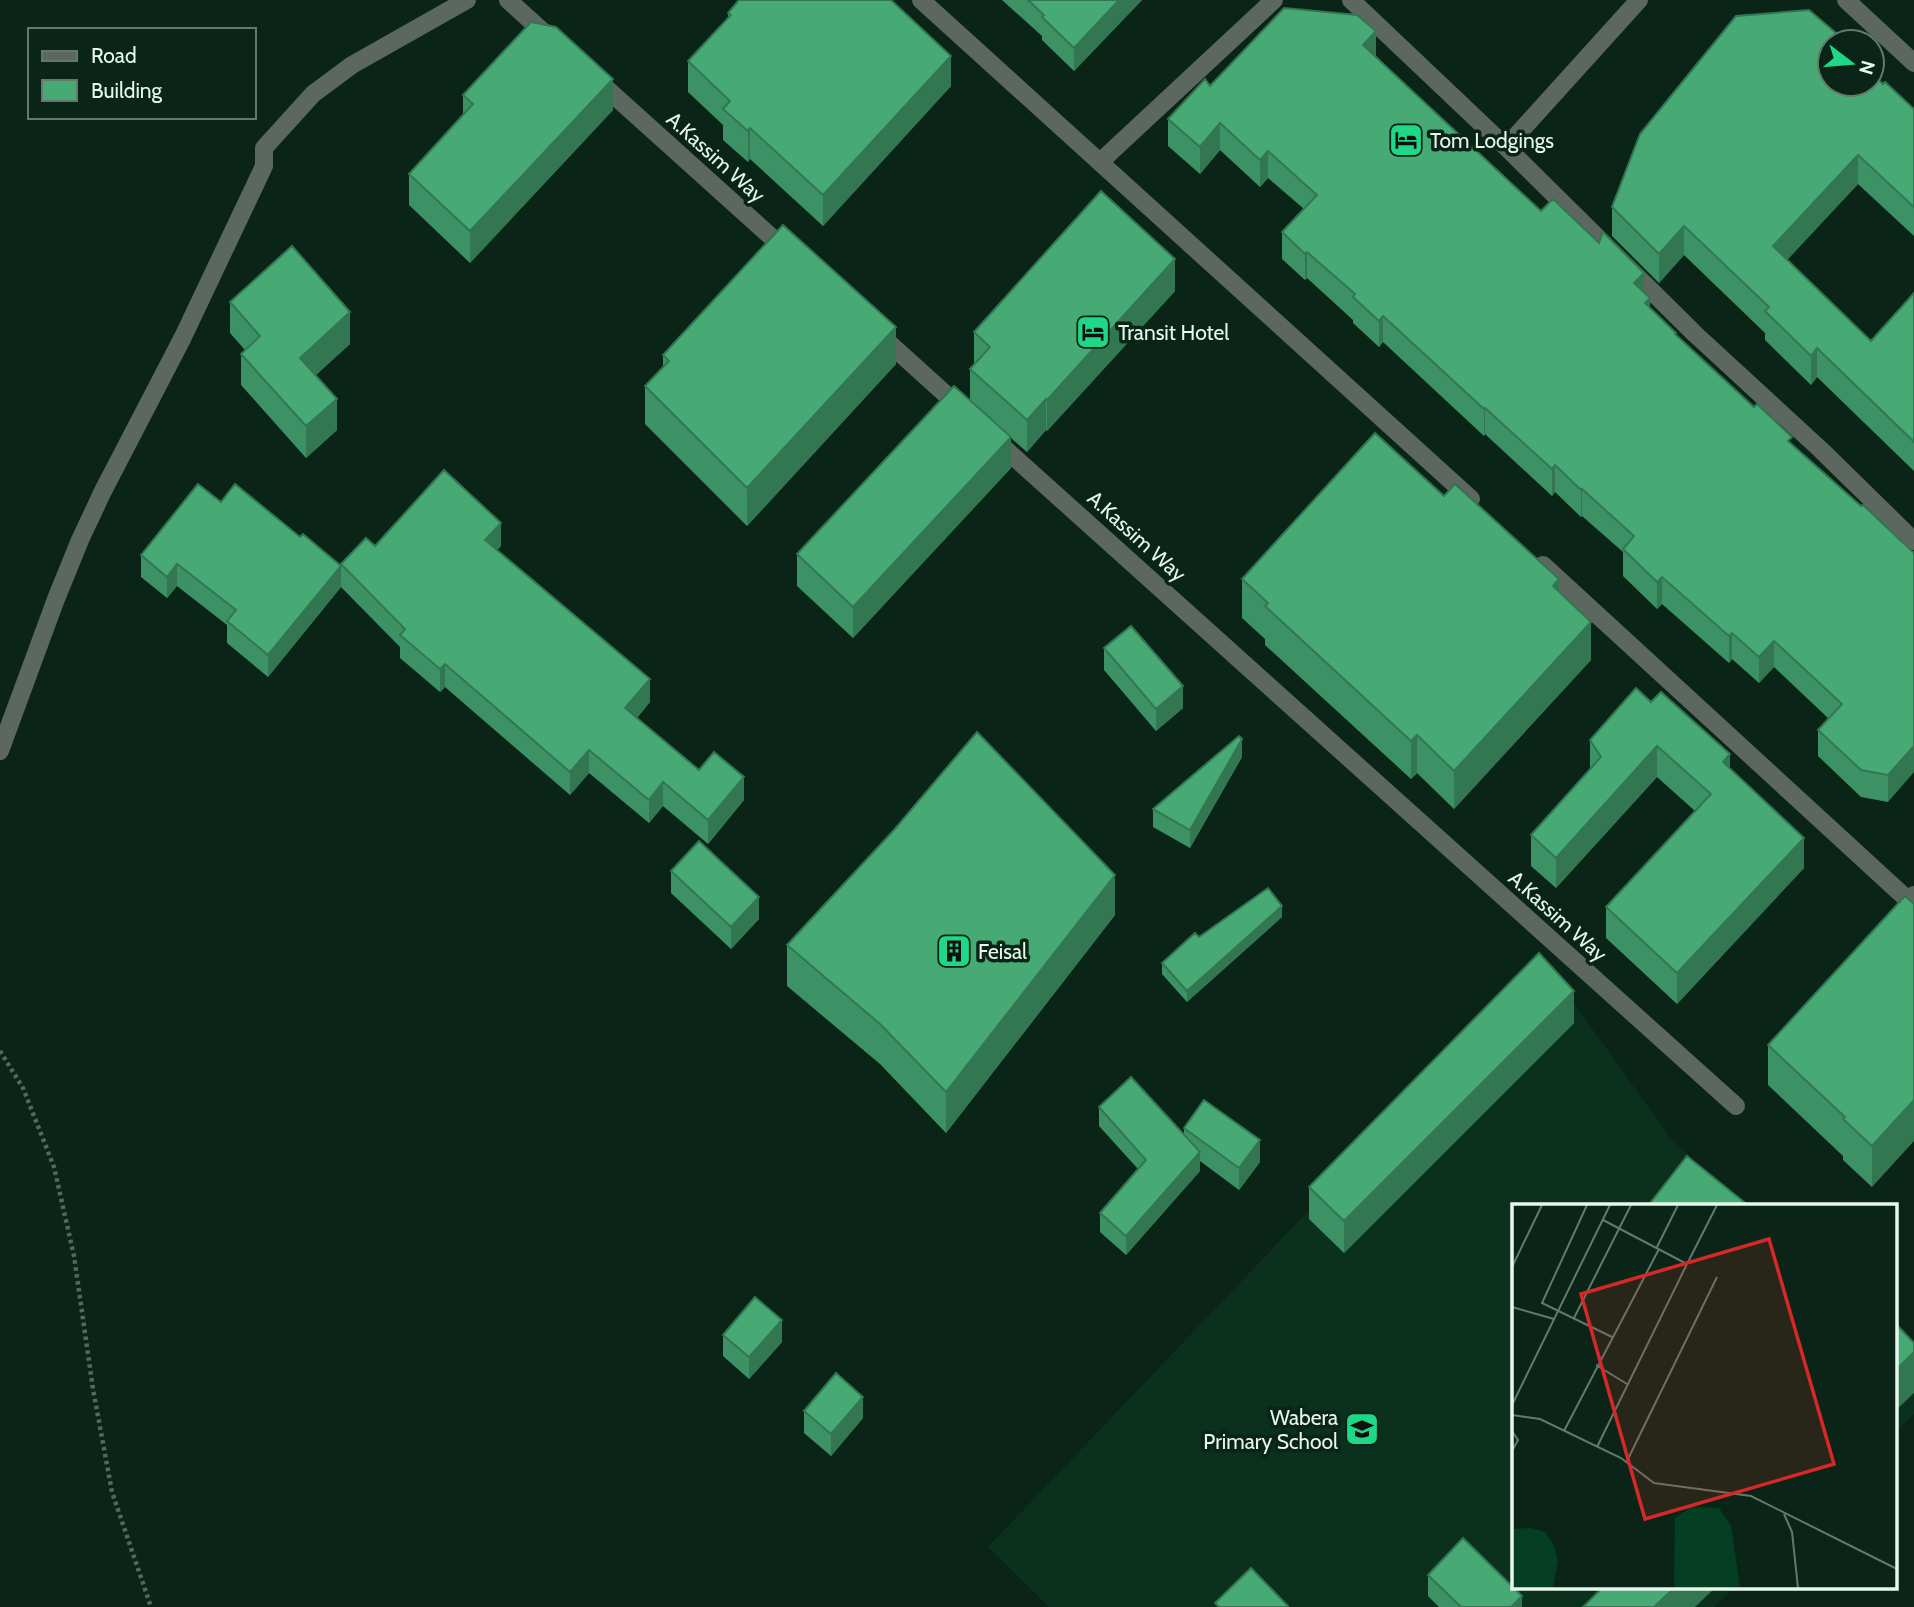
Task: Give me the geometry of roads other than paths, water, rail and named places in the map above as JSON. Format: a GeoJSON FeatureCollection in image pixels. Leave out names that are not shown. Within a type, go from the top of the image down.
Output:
{"type":"FeatureCollection","features":[{"type":"Feature","properties":{"kind":"street"},"geometry":{"type":"LineString","coordinates":[[0,751],[55,599],[80,540],[183,337],[264,166],[264,148],[313,94],[352,65],[467,0]]}},
{"type":"Feature","properties":{"kind":"street"},"geometry":{"type":"LineString","coordinates":[[508,0],[560,47]]}},
{"type":"Feature","properties":{"kind":"street"},"geometry":{"type":"LineString","coordinates":[[921,0],[1485,511]]}},
{"type":"Feature","properties":{"kind":"street"},"geometry":{"type":"LineString","coordinates":[[1100,162],[1274,0]]}},
{"type":"Feature","properties":{"kind":"street"},"geometry":{"type":"LineString","coordinates":[[1351,0],[1506,147],[1695,334],[1820,449],[1914,541]]}},
{"type":"Feature","properties":{"kind":"street"},"geometry":{"type":"LineString","coordinates":[[1506,147],[1639,0]]}},
{"type":"Feature","properties":{"kind":"street"},"geometry":{"type":"LineString","coordinates":[[1846,0],[1914,63]]}},
{"type":"Feature","properties":{"kind":"street","name":"A.Kassim Way"},"geometry":{"type":"LineString","coordinates":[[580,65],[798,261]]}},
{"type":"Feature","properties":{"kind":"street","name":"A.Kassim Way"},"geometry":{"type":"LineString","coordinates":[[870,327],[1735,1106]]}},
{"type":"Feature","properties":{"kind":"street"},"geometry":{"type":"LineString","coordinates":[[1534,557],[1912,900]]}},
{"type":"Feature","properties":{"kind":"place","name":"Tom Lodgings"},"geometry":{"type":"Point","coordinates":[1406,140]}},
{"type":"Feature","properties":{"kind":"place","name":"Transit Hotel"},"geometry":{"type":"Point","coordinates":[1093,332]}},
{"type":"Feature","properties":{"kind":"place","name":"Feisal"},"geometry":{"type":"Point","coordinates":[954,951]}},
{"type":"Feature","properties":{"kind":"place","name":"Wabera Primary School"},"geometry":{"type":"Point","coordinates":[1362,1429]}}]}
